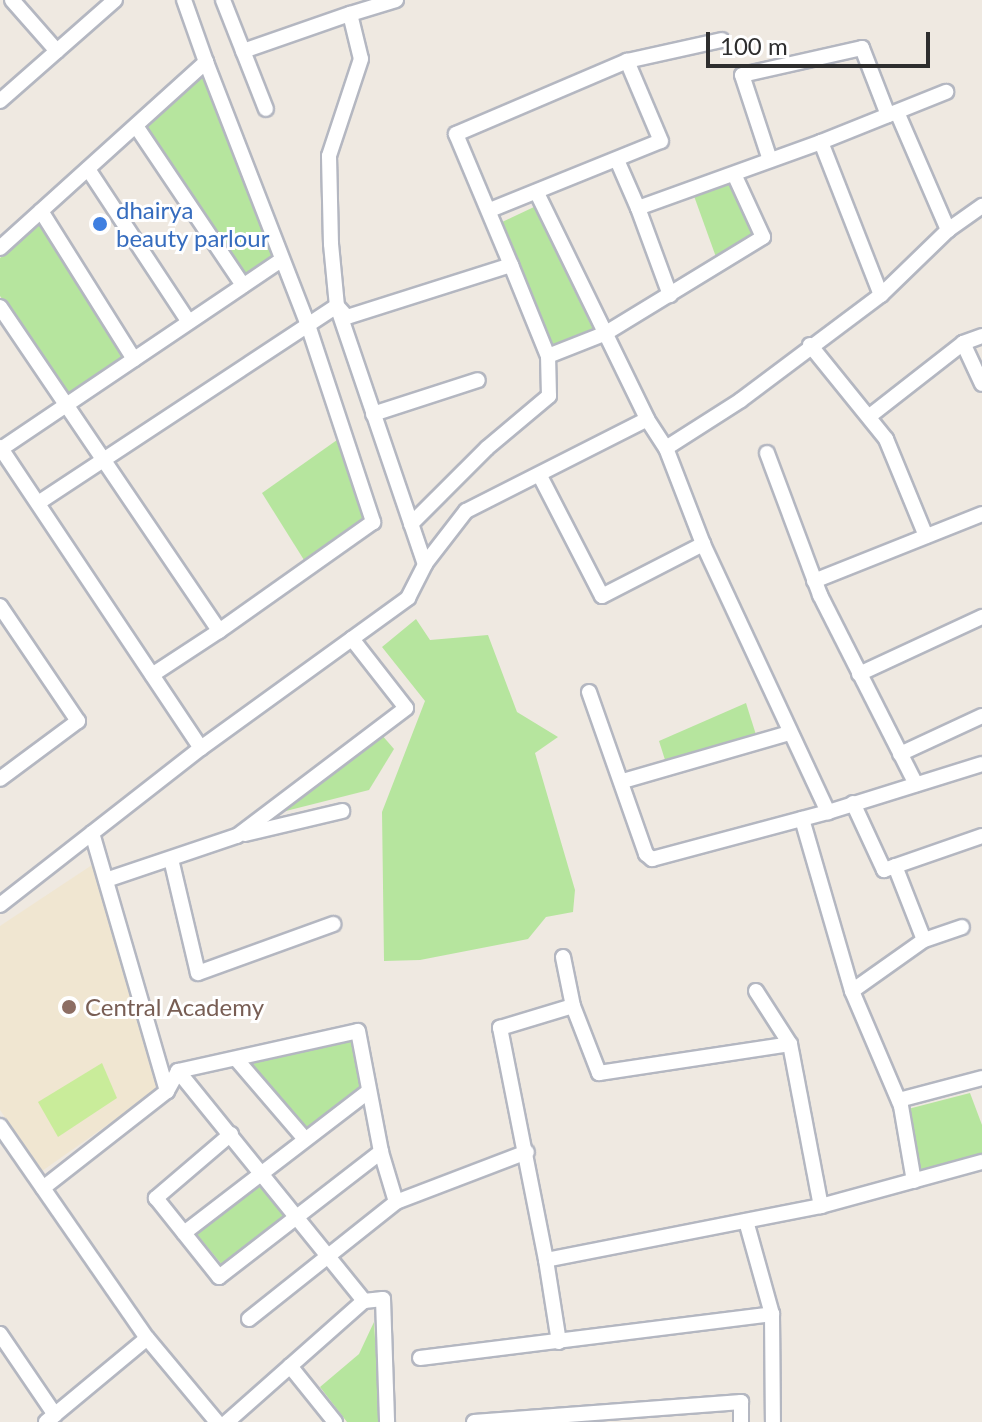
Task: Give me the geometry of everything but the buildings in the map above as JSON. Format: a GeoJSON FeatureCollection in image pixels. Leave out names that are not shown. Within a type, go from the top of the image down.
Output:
{"type":"FeatureCollection","features":[{"type":"Feature","properties":{"kind":"street"},"geometry":{"type":"LineString","coordinates":[[12,0],[57,51]]}},
{"type":"Feature","properties":{"kind":"street"},"geometry":{"type":"LineString","coordinates":[[0,101],[115,0]]}},
{"type":"Feature","properties":{"kind":"street"},"geometry":{"type":"LineString","coordinates":[[152,675],[373,522],[307,322],[184,0]]}},
{"type":"Feature","properties":{"kind":"street"},"geometry":{"type":"LineString","coordinates":[[223,0],[266,109]]}},
{"type":"Feature","properties":{"kind":"street"},"geometry":{"type":"LineString","coordinates":[[243,51],[396,0]]}},
{"type":"Feature","properties":{"kind":"street"},"geometry":{"type":"LineString","coordinates":[[350,14],[361,59],[329,156],[328,185],[337,306],[425,564]]}},
{"type":"Feature","properties":{"kind":"street"},"geometry":{"type":"LineString","coordinates":[[411,524],[487,448],[549,396],[548,356],[456,134],[627,61],[722,40]]}},
{"type":"Feature","properties":{"kind":"street"},"geometry":{"type":"LineString","coordinates":[[770,160],[742,75],[862,48],[948,230]]}},
{"type":"Feature","properties":{"kind":"street"},"geometry":{"type":"LineString","coordinates":[[490,210],[661,141],[627,61]]}},
{"type":"Feature","properties":{"kind":"street"},"geometry":{"type":"LineString","coordinates":[[0,248],[206,62]]}},
{"type":"Feature","properties":{"kind":"street"},"geometry":{"type":"LineString","coordinates":[[638,208],[821,142],[946,92]]}},
{"type":"Feature","properties":{"kind":"street"},"geometry":{"type":"LineString","coordinates":[[136,126],[243,285]]}},
{"type":"Feature","properties":{"kind":"street"},"geometry":{"type":"LineString","coordinates":[[821,142],[881,295]]}},
{"type":"Feature","properties":{"kind":"street"},"geometry":{"type":"LineString","coordinates":[[617,160],[670,295]]}},
{"type":"Feature","properties":{"kind":"street"},"geometry":{"type":"LineString","coordinates":[[88,169],[189,322]]}},
{"type":"Feature","properties":{"kind":"street"},"geometry":{"type":"LineString","coordinates":[[548,356],[606,333],[763,237],[734,174]]}},
{"type":"Feature","properties":{"kind":"street"},"geometry":{"type":"LineString","coordinates":[[537,193],[647,419],[666,448],[703,544],[828,812]]}},
{"type":"Feature","properties":{"kind":"street"},"geometry":{"type":"LineString","coordinates":[[666,448],[741,400],[810,345],[881,295],[948,230],[982,206]]}},
{"type":"Feature","properties":{"kind":"street"},"geometry":{"type":"LineString","coordinates":[[41,211],[134,359]]}},
{"type":"Feature","properties":{"kind":"street"},"geometry":{"type":"LineString","coordinates":[[201,748],[1,448],[281,260]]}},
{"type":"Feature","properties":{"kind":"street"},"geometry":{"type":"LineString","coordinates":[[337,306],[347,317],[511,265]]}},
{"type":"Feature","properties":{"kind":"street"},"geometry":{"type":"LineString","coordinates":[[38,503],[307,322],[337,306]]}},
{"type":"Feature","properties":{"kind":"street"},"geometry":{"type":"LineString","coordinates":[[0,307],[219,631]]}},
{"type":"Feature","properties":{"kind":"street"},"geometry":{"type":"LineString","coordinates":[[871,415],[963,343],[982,336]]}},
{"type":"Feature","properties":{"kind":"street"},"geometry":{"type":"LineString","coordinates":[[963,343],[982,384]]}},
{"type":"Feature","properties":{"kind":"street"},"geometry":{"type":"LineString","coordinates":[[810,345],[871,415],[926,536]]}},
{"type":"Feature","properties":{"kind":"street"},"geometry":{"type":"LineString","coordinates":[[373,414],[478,380]]}},
{"type":"Feature","properties":{"kind":"street"},"geometry":{"type":"LineString","coordinates":[[0,905],[201,748],[408,598],[425,564],[466,511],[647,419]]}},
{"type":"Feature","properties":{"kind":"street"},"geometry":{"type":"LineString","coordinates":[[767,453],[814,581],[916,784]]}},
{"type":"Feature","properties":{"kind":"street"},"geometry":{"type":"LineString","coordinates":[[540,476],[602,596],[703,544]]}},
{"type":"Feature","properties":{"kind":"street"},"geometry":{"type":"LineString","coordinates":[[814,581],[982,514]]}},
{"type":"Feature","properties":{"kind":"street"},"geometry":{"type":"LineString","coordinates":[[0,606],[78,721],[2,774]]}},
{"type":"Feature","properties":{"kind":"street"},"geometry":{"type":"LineString","coordinates":[[859,674],[982,617]]}},
{"type":"Feature","properties":{"kind":"street"},"geometry":{"type":"LineString","coordinates":[[237,836],[406,708],[352,639]]}},
{"type":"Feature","properties":{"kind":"street"},"geometry":{"type":"LineString","coordinates":[[589,692],[623,781],[646,854],[652,859],[828,812],[982,764]]}},
{"type":"Feature","properties":{"kind":"street"},"geometry":{"type":"LineString","coordinates":[[900,754],[982,716]]}},
{"type":"Feature","properties":{"kind":"street"},"geometry":{"type":"LineString","coordinates":[[623,781],[789,733]]}},
{"type":"Feature","properties":{"kind":"street"},"geometry":{"type":"LineString","coordinates":[[853,803],[884,870],[982,836]]}},
{"type":"Feature","properties":{"kind":"street"},"geometry":{"type":"LineString","coordinates":[[106,880],[237,836],[342,811]]}},
{"type":"Feature","properties":{"kind":"street"},"geometry":{"type":"LineString","coordinates":[[802,819],[852,991],[899,1100],[914,1181]]}},
{"type":"Feature","properties":{"kind":"street"},"geometry":{"type":"LineString","coordinates":[[92,833],[167,1091]]}},
{"type":"Feature","properties":{"kind":"street"},"geometry":{"type":"LineString","coordinates":[[171,859],[198,973],[333,924]]}},
{"type":"Feature","properties":{"kind":"street"},"geometry":{"type":"LineString","coordinates":[[895,866],[924,940]]}},
{"type":"Feature","properties":{"kind":"street"},"geometry":{"type":"LineString","coordinates":[[852,991],[924,940],[962,927]]}},
{"type":"Feature","properties":{"kind":"street"},"geometry":{"type":"LineString","coordinates":[[563,957],[573,1006],[599,1073],[790,1044]]}},
{"type":"Feature","properties":{"kind":"street"},"geometry":{"type":"LineString","coordinates":[[756,991],[790,1044],[821,1206]]}},
{"type":"Feature","properties":{"kind":"street"},"geometry":{"type":"LineString","coordinates":[[559,1342],[527,1152],[500,1028],[573,1006]]}},
{"type":"Feature","properties":{"kind":"street"},"geometry":{"type":"LineString","coordinates":[[178,1071],[358,1031],[381,1152],[396,1202]]}},
{"type":"Feature","properties":{"kind":"street"},"geometry":{"type":"LineString","coordinates":[[237,1060],[305,1139]]}},
{"type":"Feature","properties":{"kind":"street"},"geometry":{"type":"LineString","coordinates":[[43,1188],[167,1091],[178,1071]]}},
{"type":"Feature","properties":{"kind":"street"},"geometry":{"type":"LineString","coordinates":[[178,1071],[364,1301]]}},
{"type":"Feature","properties":{"kind":"street"},"geometry":{"type":"LineString","coordinates":[[899,1100],[982,1078]]}},
{"type":"Feature","properties":{"kind":"street"},"geometry":{"type":"LineString","coordinates":[[184,1233],[369,1091]]}},
{"type":"Feature","properties":{"kind":"street"},"geometry":{"type":"LineString","coordinates":[[0,1126],[147,1338],[217,1422]]}},
{"type":"Feature","properties":{"kind":"street"},"geometry":{"type":"LineString","coordinates":[[231,1134],[156,1198],[219,1277],[381,1152]]}},
{"type":"Feature","properties":{"kind":"street"},"geometry":{"type":"LineString","coordinates":[[249,1319],[396,1202],[527,1152]]}},
{"type":"Feature","properties":{"kind":"street"},"geometry":{"type":"LineString","coordinates":[[546,1260],[821,1206],[982,1162]]}},
{"type":"Feature","properties":{"kind":"street"},"geometry":{"type":"LineString","coordinates":[[746,1221],[772,1314],[773,1422]]}},
{"type":"Feature","properties":{"kind":"street"},"geometry":{"type":"LineString","coordinates":[[227,1422],[364,1301],[383,1299],[387,1422]]}},
{"type":"Feature","properties":{"kind":"street"},"geometry":{"type":"LineString","coordinates":[[420,1358],[772,1314]]}},
{"type":"Feature","properties":{"kind":"street"},"geometry":{"type":"LineString","coordinates":[[0,1334],[51,1418],[147,1338]]}},
{"type":"Feature","properties":{"kind":"street"},"geometry":{"type":"LineString","coordinates":[[290,1366],[335,1422]]}},
{"type":"Feature","properties":{"kind":"street"},"geometry":{"type":"LineString","coordinates":[[474,1422],[670,1415],[741,1402],[741,1422]]}},
{"type":"Feature","properties":{"kind":"shaded area","name":"Central Academy"},"geometry":{"type":"Polygon","coordinates":[[[98,861],[160,1088],[42,1171],[0,1110],[0,926],[98,861]]]}},
{"type":"Feature","properties":{"kind":"green space"},"geometry":{"type":"Polygon","coordinates":[[[205,74],[279,261],[245,279],[143,128],[205,74]]]}},
{"type":"Feature","properties":{"kind":"green space"},"geometry":{"type":"Polygon","coordinates":[[[730,180],[756,237],[716,257],[694,196],[730,180]]]}},
{"type":"Feature","properties":{"kind":"green space"},"geometry":{"type":"Polygon","coordinates":[[[534,207],[594,331],[550,348],[498,224],[534,207]]]}},
{"type":"Feature","properties":{"kind":"green space"},"geometry":{"type":"Polygon","coordinates":[[[40,222],[131,354],[68,397],[0,296],[0,258],[40,222]]]}},
{"type":"Feature","properties":{"kind":"green space"},"geometry":{"type":"Polygon","coordinates":[[[337,440],[364,517],[304,560],[262,493],[337,440]]]}},
{"type":"Feature","properties":{"kind":"green space"},"geometry":{"type":"Polygon","coordinates":[[[416,619],[430,640],[488,635],[517,712],[558,737],[535,753],[575,890],[573,912],[546,917],[528,939],[420,960],[384,961],[382,812],[425,701],[382,647],[416,619]]]}},
{"type":"Feature","properties":{"kind":"green space"},"geometry":{"type":"Polygon","coordinates":[[[746,703],[757,738],[666,763],[659,741],[746,703]]]}},
{"type":"Feature","properties":{"kind":"green space"},"geometry":{"type":"Polygon","coordinates":[[[381,734],[394,749],[369,790],[274,814],[381,734]]]}},
{"type":"Feature","properties":{"kind":"green space"},"geometry":{"type":"Polygon","coordinates":[[[355,1036],[364,1088],[303,1132],[248,1065],[355,1036]]]}},
{"type":"Feature","properties":{"kind":"green space"},"geometry":{"type":"Polygon","coordinates":[[[102,1063],[117,1098],[58,1137],[38,1102],[102,1063]]]}},
{"type":"Feature","properties":{"kind":"green space"},"geometry":{"type":"Polygon","coordinates":[[[970,1093],[982,1125],[982,1159],[918,1176],[908,1109],[970,1093]]]}},
{"type":"Feature","properties":{"kind":"green space"},"geometry":{"type":"Polygon","coordinates":[[[258,1182],[287,1213],[223,1266],[195,1232],[258,1182]]]}},
{"type":"Feature","properties":{"kind":"green space"},"geometry":{"type":"Polygon","coordinates":[[[374,1322],[380,1422],[347,1422],[320,1387],[359,1354],[374,1322]]]}},
{"type":"Feature","properties":{"kind":"place","name":"dhairya beauty parlour"},"geometry":{"type":"Point","coordinates":[100,224]}},
{"type":"Feature","properties":{"kind":"place","name":"Central Academy"},"geometry":{"type":"Point","coordinates":[69,1007]}}]}
